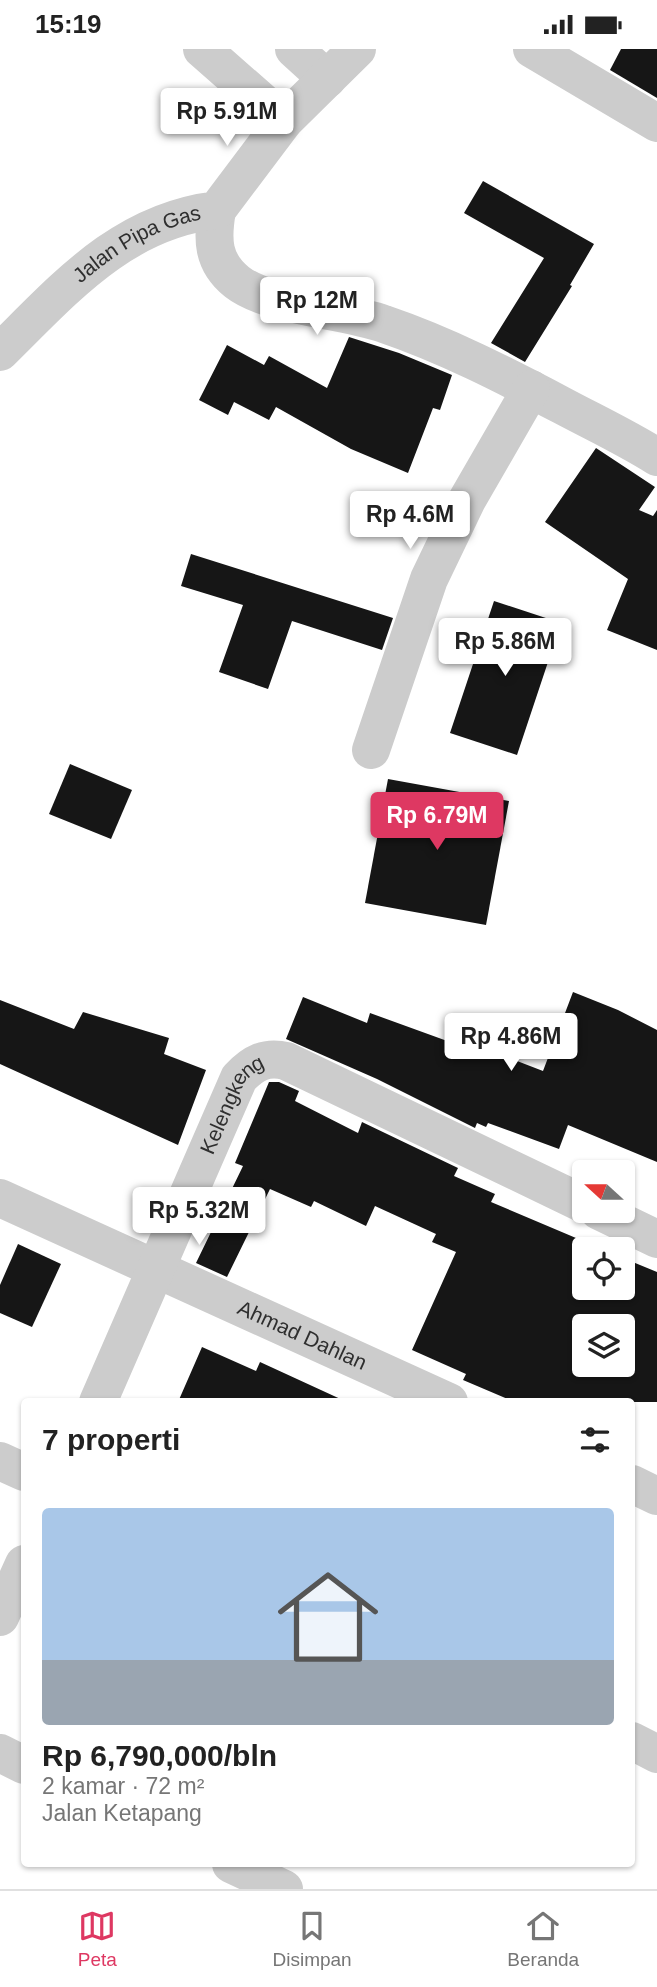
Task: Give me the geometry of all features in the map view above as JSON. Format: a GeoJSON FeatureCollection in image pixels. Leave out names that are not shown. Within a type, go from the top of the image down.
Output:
{"type":"FeatureCollection","features":[{"type":"Feature","properties":{"kind":"street"},"geometry":{"type":"LineString","coordinates":[[202,49],[284,121]]}},
{"type":"Feature","properties":{"kind":"street"},"geometry":{"type":"LineString","coordinates":[[294,49],[327,79]]}},
{"type":"Feature","properties":{"kind":"street","name":"Jalan Pipa Gas"},"geometry":{"type":"LineString","coordinates":[[0,352],[92,264],[122,243],[168,219],[217,210],[284,121],[357,49]]}},
{"type":"Feature","properties":{"kind":"street"},"geometry":{"type":"LineString","coordinates":[[532,49],[657,123]]}},
{"type":"Feature","properties":{"kind":"street"},"geometry":{"type":"LineString","coordinates":[[217,210],[214,231],[216,254],[221,266],[243,286],[258,294],[386,324],[652,441]]}},
{"type":"Feature","properties":{"kind":"street"},"geometry":{"type":"LineString","coordinates":[[371,750],[429,579],[467,501],[531,389]]}},
{"type":"Feature","properties":{"kind":"street","name":"Kelengkeng"},"geometry":{"type":"LineString","coordinates":[[100,1398],[239,1078],[251,1065],[275,1058],[572,1198]]}},
{"type":"Feature","properties":{"kind":"street","name":"Ahmad Dahlan"},"geometry":{"type":"LineString","coordinates":[[0,1198],[440,1398]]}},
{"type":"Feature","properties":{"kind":"street"},"geometry":{"type":"LineString","coordinates":[[624,1223],[657,1239]]}},
{"type":"Feature","properties":{"kind":"street"},"geometry":{"type":"LineString","coordinates":[[0,1461],[21,1471]]}},
{"type":"Feature","properties":{"kind":"street"},"geometry":{"type":"LineString","coordinates":[[635,1485],[657,1496]]}},
{"type":"Feature","properties":{"kind":"street"},"geometry":{"type":"LineString","coordinates":[[0,1617],[21,1571]]}},
{"type":"Feature","properties":{"kind":"street"},"geometry":{"type":"LineString","coordinates":[[635,1743],[657,1754]]}},
{"type":"Feature","properties":{"kind":"street"},"geometry":{"type":"LineString","coordinates":[[0,1753],[21,1764]]}},
{"type":"Feature","properties":{"kind":"street"},"geometry":{"type":"LineString","coordinates":[[237,1867],[284,1889]]}},
{"type":"Feature","properties":{"kind":"building"},"geometry":{"type":"Polygon","coordinates":[[[621,49],[657,49],[657,98],[610,70],[621,49]]]}},
{"type":"Feature","properties":{"kind":"building"},"geometry":{"type":"Polygon","coordinates":[[[483,181],[594,244],[570,285],[572,286],[525,362],[491,343],[544,258],[464,213],[483,181]]]}},
{"type":"Feature","properties":{"kind":"building"},"geometry":{"type":"Polygon","coordinates":[[[349,337],[399,353],[452,375],[440,410],[433,408],[408,473],[351,449],[276,407],[269,420],[234,402],[228,415],[199,400],[227,345],[264,365],[269,356],[327,388],[349,337]]]}},
{"type":"Feature","properties":{"kind":"building"},"geometry":{"type":"Polygon","coordinates":[[[596,448],[655,487],[639,510],[653,516],[657,510],[657,650],[607,630],[628,579],[545,522],[596,448]]]}},
{"type":"Feature","properties":{"kind":"building"},"geometry":{"type":"Polygon","coordinates":[[[191,554],[393,618],[382,650],[292,621],[268,689],[219,672],[243,605],[181,586],[191,554]]]}},
{"type":"Feature","properties":{"kind":"building"},"geometry":{"type":"Polygon","coordinates":[[[494,601],[561,623],[517,755],[450,733],[494,601]]]}},
{"type":"Feature","properties":{"kind":"building"},"geometry":{"type":"Polygon","coordinates":[[[70,764],[132,790],[111,839],[49,814],[70,764]]]}},
{"type":"Feature","properties":{"kind":"building"},"geometry":{"type":"Polygon","coordinates":[[[388,779],[509,801],[486,925],[365,903],[388,779]]]}},
{"type":"Feature","properties":{"kind":"building"},"geometry":{"type":"Polygon","coordinates":[[[573,992],[618,1010],[657,1030],[657,1162],[568,1125],[559,1149],[488,1123],[486,1127],[477,1123],[475,1128],[377,1079],[286,1039],[303,997],[367,1023],[370,1013],[461,1046],[463,1040],[543,1071],[573,992]]]}},
{"type":"Feature","properties":{"kind":"building"},"geometry":{"type":"Polygon","coordinates":[[[0,1000],[74,1029],[83,1012],[169,1038],[164,1054],[206,1070],[178,1145],[0,1064],[0,1000]]]}},
{"type":"Feature","properties":{"kind":"building"},"geometry":{"type":"Polygon","coordinates":[[[269,1082],[279,1082],[299,1091],[295,1101],[358,1133],[362,1122],[458,1168],[454,1176],[495,1194],[491,1202],[574,1237],[572,1300],[635,1300],[635,1263],[657,1272],[657,1402],[635,1402],[635,1398],[506,1398],[463,1380],[466,1374],[412,1350],[456,1252],[432,1242],[436,1234],[375,1206],[366,1226],[314,1201],[311,1207],[270,1189],[227,1277],[196,1263],[243,1166],[235,1163],[269,1082]]]}},
{"type":"Feature","properties":{"kind":"building"},"geometry":{"type":"Polygon","coordinates":[[[18,1244],[61,1264],[32,1327],[0,1313],[0,1285],[18,1244]]]}},
{"type":"Feature","properties":{"kind":"building"},"geometry":{"type":"Polygon","coordinates":[[[202,1347],[256,1371],[260,1362],[338,1398],[180,1398],[202,1347]]]}}]}
